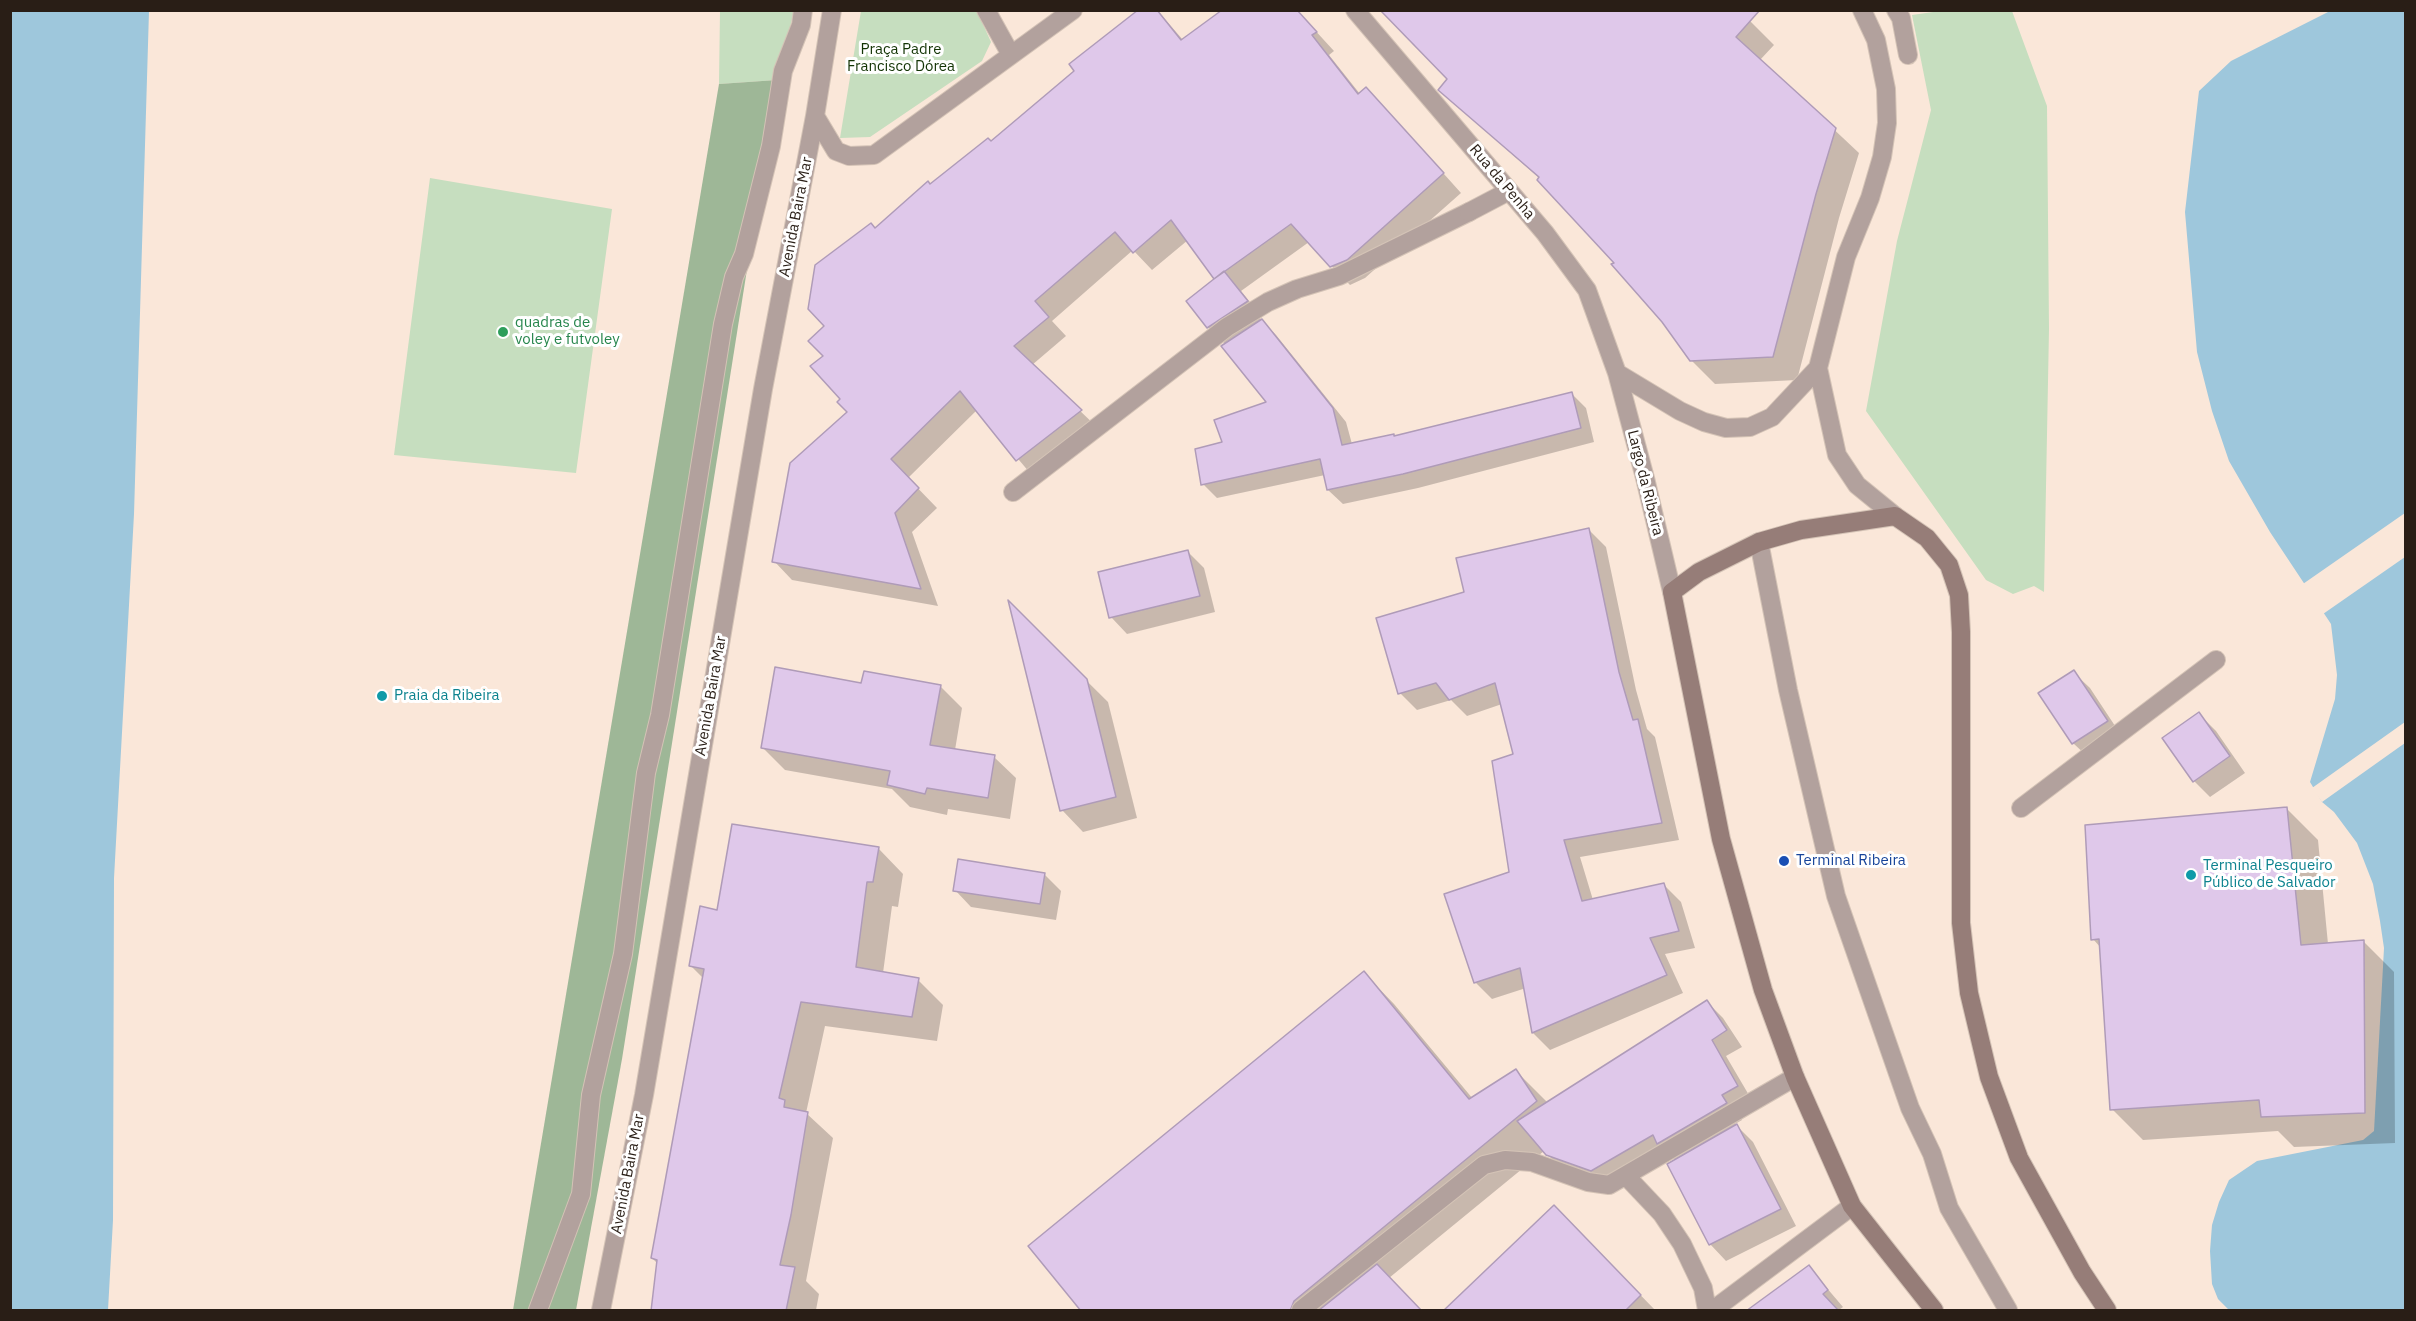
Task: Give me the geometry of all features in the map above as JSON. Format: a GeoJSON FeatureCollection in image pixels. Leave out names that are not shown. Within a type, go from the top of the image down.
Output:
{"type":"FeatureCollection","features":[{"type":"Feature","properties":{"kind":"main road"},"geometry":{"type":"LineString","coordinates":[[1934,1311],[1852,1206],[1794,1077],[1762,990],[1724,850],[1672,592],[1699,572],[1759,542],[1801,530],[1895,516],[1927,538],[1949,565],[1959,595],[1961,923],[1969,993],[1989,1077],[2019,1158],[2082,1272],[2107,1311]]}},
{"type":"Feature","properties":{"kind":"street"},"geometry":{"type":"LineString","coordinates":[[538,1311],[581,1194],[591,1095],[623,954],[646,773],[660,714],[723,324],[734,277],[744,254],[771,146],[783,71],[801,25],[803,10]]}},
{"type":"Feature","properties":{"kind":"street"},"geometry":{"type":"LineString","coordinates":[[832,10],[815,116],[836,151],[849,156],[874,155],[1073,10]]}},
{"type":"Feature","properties":{"kind":"street"},"geometry":{"type":"LineString","coordinates":[[986,10],[1011,56]]}},
{"type":"Feature","properties":{"kind":"street","name":"Rua da Penha"},"geometry":{"type":"LineString","coordinates":[[1355,10],[1569,263],[1587,290],[1617,373]]}},
{"type":"Feature","properties":{"kind":"street"},"geometry":{"type":"LineString","coordinates":[[1862,10],[1875,40],[1886,89],[1887,123],[1882,157],[1870,198],[1846,257],[1818,368],[1837,455],[1857,485],[1895,516]]}},
{"type":"Feature","properties":{"kind":"street"},"geometry":{"type":"LineString","coordinates":[[1896,10],[1901,18],[1908,55]]}},
{"type":"Feature","properties":{"kind":"street","name":"Avenida Baira Mar"},"geometry":{"type":"LineString","coordinates":[[602,1311],[644,1095],[761,401],[815,116]]}},
{"type":"Feature","properties":{"kind":"street"},"geometry":{"type":"LineString","coordinates":[[1013,492],[1196,349],[1237,320],[1297,289],[1339,276],[1509,191]]}},
{"type":"Feature","properties":{"kind":"street"},"geometry":{"type":"LineString","coordinates":[[1617,373],[1680,411],[1704,422],[1726,428],[1750,427],[1772,417],[1818,368]]}},
{"type":"Feature","properties":{"kind":"street","name":"Largo da Ribeira"},"geometry":{"type":"LineString","coordinates":[[1617,373],[1646,478],[1672,592]]}},
{"type":"Feature","properties":{"kind":"street"},"geometry":{"type":"LineString","coordinates":[[1759,542],[1793,711],[1836,896],[1910,1108],[1932,1154],[1949,1208],[2008,1311]]}},
{"type":"Feature","properties":{"kind":"street"},"geometry":{"type":"LineString","coordinates":[[2021,808],[2216,660]]}},
{"type":"Feature","properties":{"kind":"street"},"geometry":{"type":"LineString","coordinates":[[1302,1311],[1484,1166],[1505,1160],[1532,1162],[1588,1182],[1609,1185],[1627,1177],[1794,1077]]}},
{"type":"Feature","properties":{"kind":"street"},"geometry":{"type":"LineString","coordinates":[[1627,1177],[1662,1214],[1682,1244],[1703,1288],[1707,1311]]}},
{"type":"Feature","properties":{"kind":"street"},"geometry":{"type":"LineString","coordinates":[[1713,1311],[1852,1206]]}},
{"type":"Feature","properties":{"kind":"green space"},"geometry":{"type":"Polygon","coordinates":[[[1947,10],[2012,11],[2047,106],[2049,329],[2044,592],[2034,586],[2013,594],[1986,580],[1866,411],[1897,241],[1931,110],[1912,15],[1947,10]]]}},
{"type":"Feature","properties":{"kind":"green space"},"geometry":{"type":"Polygon","coordinates":[[[720,11],[794,11],[777,80],[719,84],[720,11]]]}},
{"type":"Feature","properties":{"kind":"green space","name":"Praça Padre Francisco Dórea"},"geometry":{"type":"Polygon","coordinates":[[[861,11],[977,11],[991,42],[982,61],[870,137],[840,138],[861,11]]]}},
{"type":"Feature","properties":{"kind":"green space"},"geometry":{"type":"Polygon","coordinates":[[[777,80],[622,1059],[576,1310],[513,1310],[719,84],[777,80]]]}},
{"type":"Feature","properties":{"kind":"green space","name":"quadras de voley e futvoley"},"geometry":{"type":"Polygon","coordinates":[[[430,178],[612,209],[576,473],[394,455],[430,178]]]}},
{"type":"Feature","properties":{"kind":"water"},"geometry":{"type":"Polygon","coordinates":[[[10,11],[149,11],[134,514],[114,878],[113,1220],[108,1310],[11,1310],[10,11]]]}},
{"type":"Feature","properties":{"kind":"water"},"geometry":{"type":"Polygon","coordinates":[[[2330,11],[2405,11],[2405,1310],[2229,1310],[2218,1299],[2212,1284],[2210,1251],[2212,1225],[2229,1180],[2257,1161],[2363,1140],[2374,1131],[2384,948],[2380,921],[2373,884],[2357,843],[2334,812],[2322,802],[2310,782],[2335,699],[2337,675],[2331,624],[2270,532],[2229,461],[2212,411],[2197,352],[2185,212],[2199,91],[2231,61],[2330,11]]]}},
{"type":"Feature","properties":{"kind":"pier"},"geometry":{"type":"Polygon","coordinates":[[[2405,513],[2405,557],[2323,614],[2300,586],[2405,513]]]}},
{"type":"Feature","properties":{"kind":"pier"},"geometry":{"type":"Polygon","coordinates":[[[2405,722],[2405,743],[2322,802],[2312,788],[2405,722]]]}},
{"type":"Feature","properties":{"kind":"building"},"geometry":{"type":"Polygon","coordinates":[[[1138,10],[1157,10],[1181,40],[1222,10],[1297,10],[1317,32],[1312,35],[1358,94],[1366,87],[1444,173],[1347,260],[1330,267],[1291,224],[1214,279],[1171,220],[1133,253],[1115,232],[1035,301],[1049,317],[1014,346],[1082,410],[1016,461],[960,391],[891,459],[919,488],[895,513],[921,589],[772,562],[790,463],[847,412],[837,402],[840,399],[810,366],[823,356],[808,341],[824,326],[808,309],[815,265],[871,223],[875,228],[928,181],[930,184],[988,138],[991,141],[1074,71],[1069,64],[1138,10]]]}},
{"type":"Feature","properties":{"kind":"building"},"geometry":{"type":"Polygon","coordinates":[[[1380,10],[1760,10],[1736,37],[1836,128],[1773,357],[1690,361],[1662,322],[1611,264],[1614,263],[1537,180],[1539,177],[1438,90],[1447,79],[1380,10]]]}},
{"type":"Feature","properties":{"kind":"building"},"geometry":{"type":"Polygon","coordinates":[[[1224,271],[1248,301],[1207,328],[1186,301],[1224,271]]]}},
{"type":"Feature","properties":{"kind":"building"},"geometry":{"type":"Polygon","coordinates":[[[1262,319],[1333,408],[1342,445],[1394,434],[1394,436],[1572,392],[1581,428],[1403,474],[1327,490],[1320,459],[1201,485],[1195,449],[1222,442],[1214,420],[1266,402],[1221,346],[1262,319]]]}},
{"type":"Feature","properties":{"kind":"building"},"geometry":{"type":"Polygon","coordinates":[[[1589,528],[1619,672],[1633,720],[1638,719],[1662,823],[1564,840],[1582,901],[1664,883],[1679,931],[1650,938],[1667,975],[1532,1033],[1520,968],[1474,983],[1444,894],[1509,872],[1492,761],[1513,754],[1495,683],[1449,700],[1436,683],[1398,694],[1376,618],[1464,592],[1456,558],[1589,528]]]}},
{"type":"Feature","properties":{"kind":"building"},"geometry":{"type":"Polygon","coordinates":[[[1188,550],[1200,596],[1109,618],[1098,572],[1188,550]]]}},
{"type":"Feature","properties":{"kind":"building"},"geometry":{"type":"Polygon","coordinates":[[[1008,600],[1087,679],[1116,797],[1060,811],[1008,600]]]}},
{"type":"Feature","properties":{"kind":"building"},"geometry":{"type":"Polygon","coordinates":[[[775,667],[861,683],[864,671],[941,685],[930,745],[995,755],[988,798],[927,788],[925,794],[887,785],[890,771],[761,748],[775,667]]]}},
{"type":"Feature","properties":{"kind":"building"},"geometry":{"type":"Polygon","coordinates":[[[2074,670],[2108,721],[2072,744],[2038,693],[2074,670]]]}},
{"type":"Feature","properties":{"kind":"building"},"geometry":{"type":"Polygon","coordinates":[[[2199,712],[2230,756],[2193,782],[2162,738],[2199,712]]]}},
{"type":"Feature","properties":{"kind":"building"},"geometry":{"type":"Polygon","coordinates":[[[2287,807],[2301,945],[2364,940],[2365,1113],[2261,1117],[2259,1100],[2110,1110],[2099,939],[2091,940],[2085,825],[2287,807]]]}},
{"type":"Feature","properties":{"kind":"building"},"geometry":{"type":"Polygon","coordinates":[[[732,824],[879,847],[873,882],[867,882],[856,967],[919,978],[912,1017],[801,1002],[779,1098],[785,1100],[784,1107],[808,1112],[791,1215],[780,1265],[795,1267],[786,1311],[651,1311],[657,1260],[651,1258],[704,969],[689,966],[700,906],[717,910],[732,824]]]}},
{"type":"Feature","properties":{"kind":"building"},"geometry":{"type":"Polygon","coordinates":[[[958,859],[1045,873],[1040,904],[953,891],[958,859]]]}},
{"type":"Feature","properties":{"kind":"building"},"geometry":{"type":"Polygon","coordinates":[[[1364,971],[1469,1099],[1516,1069],[1537,1101],[1294,1301],[1290,1311],[1081,1311],[1028,1246],[1364,971]]]}},
{"type":"Feature","properties":{"kind":"building"},"geometry":{"type":"Polygon","coordinates":[[[1707,1000],[1727,1030],[1712,1040],[1738,1086],[1722,1095],[1727,1103],[1657,1144],[1653,1135],[1591,1171],[1546,1155],[1517,1121],[1707,1000]]]}},
{"type":"Feature","properties":{"kind":"building"},"geometry":{"type":"Polygon","coordinates":[[[1737,1124],[1781,1209],[1709,1245],[1667,1164],[1737,1124]]]}},
{"type":"Feature","properties":{"kind":"building"},"geometry":{"type":"Polygon","coordinates":[[[1554,1205],[1641,1295],[1625,1311],[1443,1311],[1554,1205]]]}},
{"type":"Feature","properties":{"kind":"building"},"geometry":{"type":"Polygon","coordinates":[[[1377,1264],[1422,1311],[1318,1311],[1377,1264]]]}},
{"type":"Feature","properties":{"kind":"building"},"geometry":{"type":"Polygon","coordinates":[[[1809,1265],[1828,1290],[1823,1294],[1839,1311],[1746,1311],[1809,1265]]]}},
{"type":"Feature","properties":{"kind":"place","name":"quadras de voley e futvoley"},"geometry":{"type":"Point","coordinates":[503,332]}},
{"type":"Feature","properties":{"kind":"place","name":"Praia da Ribeira"},"geometry":{"type":"Point","coordinates":[382,696]}},
{"type":"Feature","properties":{"kind":"place","name":"Terminal Ribeira"},"geometry":{"type":"Point","coordinates":[1784,861]}},
{"type":"Feature","properties":{"kind":"place","name":"Terminal Pesqueiro Público de Salvador"},"geometry":{"type":"Point","coordinates":[2191,875]}}]}
